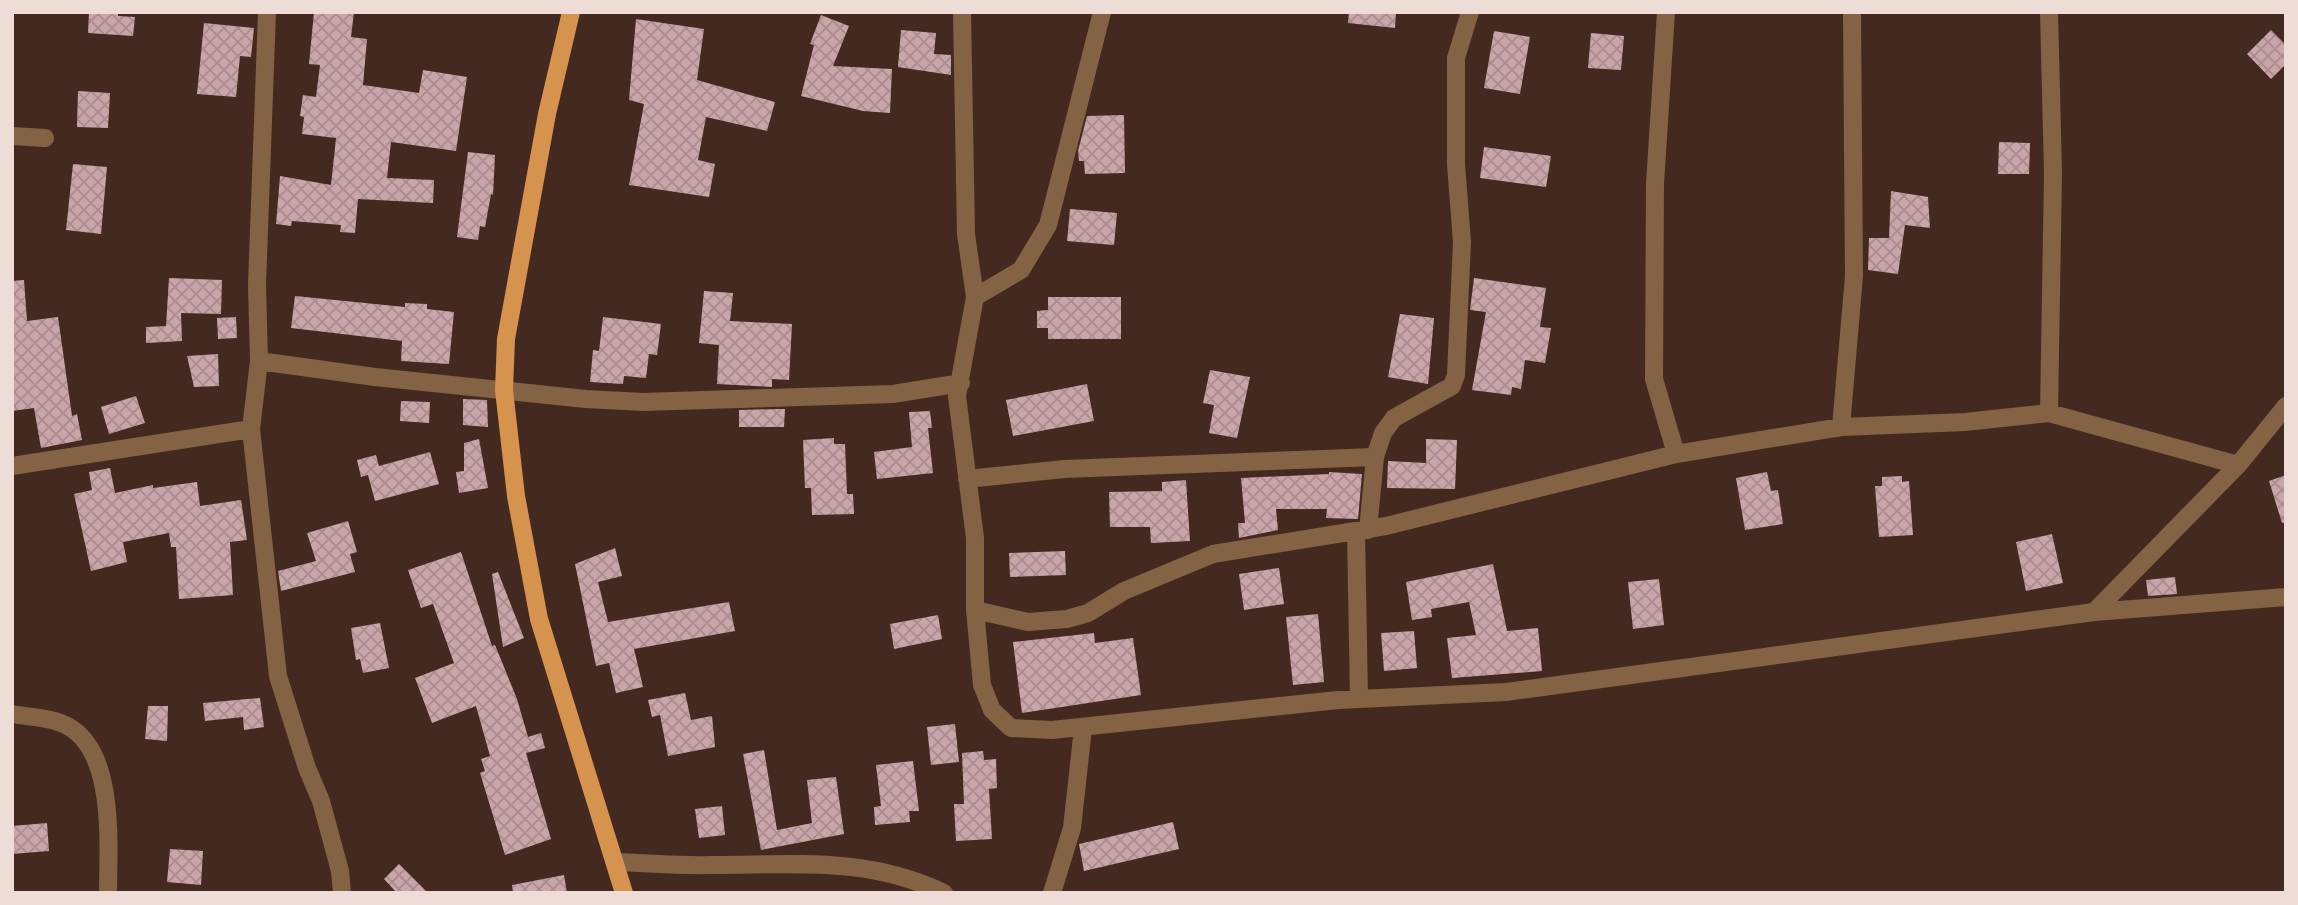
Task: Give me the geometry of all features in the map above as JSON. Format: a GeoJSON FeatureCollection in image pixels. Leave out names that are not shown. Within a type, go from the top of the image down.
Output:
{"type":"FeatureCollection","features":[{"type":"Feature","properties":{"kind":"main road"},"geometry":{"type":"LineString","coordinates":[[570,12],[547,114],[506,339],[504,390],[516,496],[539,619],[624,893]]}},
{"type":"Feature","properties":{"kind":"street"},"geometry":{"type":"LineString","coordinates":[[267,12],[257,285],[259,360],[251,429],[278,676],[307,768],[321,801],[340,871],[342,893]]}},
{"type":"Feature","properties":{"kind":"street"},"geometry":{"type":"LineString","coordinates":[[962,12],[966,234],[975,297],[957,396],[975,538],[975,610],[983,694],[997,717],[1011,728],[1083,728],[1359,699],[1506,692],[2094,612],[2286,597]]}},
{"type":"Feature","properties":{"kind":"street"},"geometry":{"type":"LineString","coordinates":[[975,297],[1021,270],[1048,225],[1102,12]]}},
{"type":"Feature","properties":{"kind":"street"},"geometry":{"type":"LineString","coordinates":[[1359,699],[1362,531],[1374,457],[1383,433],[1394,418],[1452,386],[1456,374],[1462,242],[1456,164],[1457,58],[1470,12]]}},
{"type":"Feature","properties":{"kind":"street"},"geometry":{"type":"LineString","coordinates":[[1666,12],[1655,184],[1654,379],[1676,454]]}},
{"type":"Feature","properties":{"kind":"street"},"geometry":{"type":"LineString","coordinates":[[1841,427],[1854,276],[1852,12]]}},
{"type":"Feature","properties":{"kind":"street"},"geometry":{"type":"LineString","coordinates":[[2049,12],[2053,173],[2049,413]]}},
{"type":"Feature","properties":{"kind":"street"},"geometry":{"type":"LineString","coordinates":[[12,136],[45,138]]}},
{"type":"Feature","properties":{"kind":"street"},"geometry":{"type":"LineString","coordinates":[[259,360],[375,377],[586,399],[656,402],[892,394],[961,383]]}},
{"type":"Feature","properties":{"kind":"street"},"geometry":{"type":"LineString","coordinates":[[2094,612],[2238,465],[2286,406]]}},
{"type":"Feature","properties":{"kind":"street"},"geometry":{"type":"LineString","coordinates":[[975,610],[1028,622],[1067,619],[1088,614],[1124,591],[1213,554],[1362,531],[1487,503],[1676,454],[1841,427],[1965,422],[2049,413],[2238,465]]}},
{"type":"Feature","properties":{"kind":"street"},"geometry":{"type":"LineString","coordinates":[[12,466],[99,455],[251,429]]}},
{"type":"Feature","properties":{"kind":"street"},"geometry":{"type":"LineString","coordinates":[[967,479],[1064,469],[1374,457]]}},
{"type":"Feature","properties":{"kind":"street"},"geometry":{"type":"LineString","coordinates":[[12,713],[62,723],[80,735],[94,754],[107,814],[108,893]]}},
{"type":"Feature","properties":{"kind":"street"},"geometry":{"type":"LineString","coordinates":[[1052,893],[1072,828],[1083,728]]}},
{"type":"Feature","properties":{"kind":"street"},"geometry":{"type":"LineString","coordinates":[[615,862],[710,865],[826,862],[886,871],[944,893]]}},
{"type":"Feature","properties":{"kind":"building"},"geometry":{"type":"Polygon","coordinates":[[[89,12],[118,12],[118,16],[135,17],[133,36],[88,33],[89,12]]]}},
{"type":"Feature","properties":{"kind":"building"},"geometry":{"type":"Polygon","coordinates":[[[314,12],[354,12],[351,37],[367,39],[363,85],[419,93],[423,70],[467,77],[456,151],[391,142],[387,178],[434,180],[433,203],[358,199],[355,233],[340,232],[341,225],[292,221],[291,226],[276,224],[280,176],[331,185],[336,138],[302,134],[304,117],[300,116],[303,95],[316,97],[320,65],[309,64],[314,12]]]}},
{"type":"Feature","properties":{"kind":"building"},"geometry":{"type":"Polygon","coordinates":[[[1349,12],[1396,12],[1395,28],[1348,23],[1349,12]]]}},
{"type":"Feature","properties":{"kind":"building"},"geometry":{"type":"Polygon","coordinates":[[[821,15],[849,26],[833,66],[892,69],[890,113],[863,111],[801,96],[814,45],[810,44],[821,15]]]}},
{"type":"Feature","properties":{"kind":"building"},"geometry":{"type":"Polygon","coordinates":[[[636,19],[704,29],[697,80],[775,102],[767,131],[706,117],[698,160],[715,164],[709,197],[629,185],[644,104],[629,100],[636,19]]]}},
{"type":"Feature","properties":{"kind":"building"},"geometry":{"type":"Polygon","coordinates":[[[204,23],[254,28],[251,57],[240,56],[236,97],[197,94],[204,23]]]}},
{"type":"Feature","properties":{"kind":"building"},"geometry":{"type":"Polygon","coordinates":[[[901,30],[936,33],[934,54],[951,55],[951,75],[898,67],[901,30]]]}},
{"type":"Feature","properties":{"kind":"building"},"geometry":{"type":"Polygon","coordinates":[[[2271,30],[2286,45],[2286,64],[2271,79],[2247,54],[2271,30]]]}},
{"type":"Feature","properties":{"kind":"building"},"geometry":{"type":"Polygon","coordinates":[[[1494,31],[1530,37],[1520,94],[1484,88],[1494,31]]]}},
{"type":"Feature","properties":{"kind":"building"},"geometry":{"type":"Polygon","coordinates":[[[1591,33],[1624,36],[1621,70],[1588,68],[1591,33]]]}},
{"type":"Feature","properties":{"kind":"building"},"geometry":{"type":"Polygon","coordinates":[[[78,91],[110,93],[108,128],[77,127],[78,91]]]}},
{"type":"Feature","properties":{"kind":"building"},"geometry":{"type":"Polygon","coordinates":[[[1124,115],[1125,173],[1085,174],[1084,161],[1079,161],[1078,151],[1087,116],[1124,115]]]}},
{"type":"Feature","properties":{"kind":"building"},"geometry":{"type":"Polygon","coordinates":[[[1999,142],[2030,143],[2029,174],[1998,174],[1999,142]]]}},
{"type":"Feature","properties":{"kind":"building"},"geometry":{"type":"Polygon","coordinates":[[[1484,147],[1551,156],[1546,187],[1480,178],[1484,147]]]}},
{"type":"Feature","properties":{"kind":"building"},"geometry":{"type":"Polygon","coordinates":[[[468,152],[495,155],[493,195],[491,194],[485,227],[480,226],[478,240],[457,237],[468,152]]]}},
{"type":"Feature","properties":{"kind":"building"},"geometry":{"type":"Polygon","coordinates":[[[73,164],[107,167],[101,234],[66,230],[73,164]]]}},
{"type":"Feature","properties":{"kind":"building"},"geometry":{"type":"Polygon","coordinates":[[[1891,191],[1928,197],[1930,228],[1905,225],[1898,274],[1868,270],[1869,238],[1889,238],[1891,191]]]}},
{"type":"Feature","properties":{"kind":"building"},"geometry":{"type":"Polygon","coordinates":[[[1070,209],[1117,213],[1114,245],[1067,241],[1070,209]]]}},
{"type":"Feature","properties":{"kind":"building"},"geometry":{"type":"Polygon","coordinates":[[[169,278],[222,280],[221,314],[181,313],[182,341],[146,343],[146,327],[166,326],[169,278]]]}},
{"type":"Feature","properties":{"kind":"building"},"geometry":{"type":"Polygon","coordinates":[[[1474,278],[1546,288],[1540,327],[1551,328],[1545,363],[1525,360],[1521,389],[1512,387],[1511,395],[1472,390],[1486,312],[1470,310],[1474,278]]]}},
{"type":"Feature","properties":{"kind":"building"},"geometry":{"type":"Polygon","coordinates":[[[24,280],[27,321],[58,317],[72,416],[77,414],[82,440],[41,448],[34,408],[12,411],[12,281],[24,280]]]}},
{"type":"Feature","properties":{"kind":"building"},"geometry":{"type":"Polygon","coordinates":[[[704,291],[733,293],[730,321],[792,324],[789,380],[772,379],[772,387],[717,384],[719,345],[699,343],[704,291]]]}},
{"type":"Feature","properties":{"kind":"building"},"geometry":{"type":"Polygon","coordinates":[[[295,296],[405,307],[405,303],[427,304],[427,309],[454,312],[449,364],[401,361],[402,341],[291,328],[295,296]]]}},
{"type":"Feature","properties":{"kind":"building"},"geometry":{"type":"Polygon","coordinates":[[[1048,297],[1121,297],[1121,339],[1048,339],[1048,328],[1037,328],[1037,311],[1048,310],[1048,297]]]}},
{"type":"Feature","properties":{"kind":"building"},"geometry":{"type":"Polygon","coordinates":[[[1400,314],[1434,318],[1428,384],[1388,377],[1400,314]]]}},
{"type":"Feature","properties":{"kind":"building"},"geometry":{"type":"Polygon","coordinates":[[[236,317],[237,338],[218,339],[217,318],[236,317]]]}},
{"type":"Feature","properties":{"kind":"building"},"geometry":{"type":"Polygon","coordinates":[[[603,317],[661,324],[657,355],[649,354],[646,378],[624,376],[623,384],[590,382],[593,350],[599,351],[603,317]]]}},
{"type":"Feature","properties":{"kind":"building"},"geometry":{"type":"Polygon","coordinates":[[[218,354],[219,386],[194,387],[187,356],[218,354]]]}},
{"type":"Feature","properties":{"kind":"building"},"geometry":{"type":"Polygon","coordinates":[[[1210,370],[1250,377],[1237,438],[1209,433],[1214,405],[1203,403],[1210,370]]]}},
{"type":"Feature","properties":{"kind":"building"},"geometry":{"type":"Polygon","coordinates":[[[1087,384],[1094,421],[1013,436],[1006,400],[1087,384]]]}},
{"type":"Feature","properties":{"kind":"building"},"geometry":{"type":"Polygon","coordinates":[[[136,396],[145,423],[109,434],[101,407],[136,396]]]}},
{"type":"Feature","properties":{"kind":"building"},"geometry":{"type":"Polygon","coordinates":[[[463,399],[487,400],[488,427],[463,425],[463,399]]]}},
{"type":"Feature","properties":{"kind":"building"},"geometry":{"type":"Polygon","coordinates":[[[401,401],[430,402],[429,423],[400,421],[401,401]]]}},
{"type":"Feature","properties":{"kind":"building"},"geometry":{"type":"Polygon","coordinates":[[[785,409],[784,427],[739,427],[739,410],[785,409]]]}},
{"type":"Feature","properties":{"kind":"building"},"geometry":{"type":"Polygon","coordinates":[[[930,411],[932,428],[928,428],[933,473],[877,479],[874,452],[912,447],[909,412],[930,411]]]}},
{"type":"Feature","properties":{"kind":"building"},"geometry":{"type":"Polygon","coordinates":[[[834,438],[834,444],[845,444],[847,494],[853,494],[854,514],[812,515],[811,488],[805,488],[803,440],[834,438]]]}},
{"type":"Feature","properties":{"kind":"building"},"geometry":{"type":"Polygon","coordinates":[[[479,439],[488,488],[459,493],[456,472],[464,471],[464,443],[479,439]]]}},
{"type":"Feature","properties":{"kind":"building"},"geometry":{"type":"Polygon","coordinates":[[[1426,439],[1457,440],[1455,489],[1387,488],[1388,461],[1426,463],[1426,439]]]}},
{"type":"Feature","properties":{"kind":"building"},"geometry":{"type":"Polygon","coordinates":[[[430,452],[439,484],[375,501],[368,475],[361,477],[357,460],[376,455],[379,466],[430,452]]]}},
{"type":"Feature","properties":{"kind":"building"},"geometry":{"type":"Polygon","coordinates":[[[110,468],[115,493],[153,485],[153,488],[197,482],[200,506],[241,500],[247,540],[230,542],[233,595],[179,599],[176,547],[171,547],[169,533],[123,542],[127,562],[91,571],[74,494],[92,490],[89,472],[110,468]]]}},
{"type":"Feature","properties":{"kind":"building"},"geometry":{"type":"Polygon","coordinates":[[[1329,472],[1362,474],[1358,519],[1326,518],[1327,509],[1276,509],[1278,530],[1239,538],[1238,523],[1245,523],[1241,478],[1329,472]]]}},
{"type":"Feature","properties":{"kind":"building"},"geometry":{"type":"Polygon","coordinates":[[[1767,472],[1771,491],[1778,490],[1783,524],[1745,530],[1736,478],[1767,472]]]}},
{"type":"Feature","properties":{"kind":"building"},"geometry":{"type":"Polygon","coordinates":[[[2286,475],[2286,522],[2282,523],[2269,481],[2286,475]]]}},
{"type":"Feature","properties":{"kind":"building"},"geometry":{"type":"Polygon","coordinates":[[[1902,476],[1902,482],[1909,481],[1913,535],[1879,537],[1875,486],[1882,486],[1882,477],[1902,476]]]}},
{"type":"Feature","properties":{"kind":"building"},"geometry":{"type":"Polygon","coordinates":[[[1186,480],[1190,541],[1151,543],[1150,527],[1110,527],[1109,492],[1162,491],[1162,482],[1186,480]]]}},
{"type":"Feature","properties":{"kind":"building"},"geometry":{"type":"Polygon","coordinates":[[[348,521],[357,552],[350,554],[355,572],[281,591],[278,571],[316,561],[307,533],[348,521]]]}},
{"type":"Feature","properties":{"kind":"building"},"geometry":{"type":"Polygon","coordinates":[[[2052,534],[2063,583],[2026,591],[2016,542],[2052,534]]]}},
{"type":"Feature","properties":{"kind":"building"},"geometry":{"type":"Polygon","coordinates":[[[615,548],[622,576],[598,582],[608,622],[729,602],[735,631],[634,649],[643,687],[616,693],[609,663],[596,666],[575,564],[615,548]]]}},
{"type":"Feature","properties":{"kind":"building"},"geometry":{"type":"Polygon","coordinates":[[[1065,551],[1066,575],[1010,577],[1009,553],[1065,551]]]}},
{"type":"Feature","properties":{"kind":"building"},"geometry":{"type":"Polygon","coordinates":[[[461,552],[492,646],[495,645],[517,699],[528,737],[541,733],[545,748],[526,753],[551,839],[505,855],[480,773],[485,771],[481,759],[490,756],[476,706],[432,723],[415,678],[454,663],[433,604],[421,608],[408,570],[461,552]]]}},
{"type":"Feature","properties":{"kind":"building"},"geometry":{"type":"Polygon","coordinates":[[[1493,564],[1507,631],[1538,628],[1542,671],[1452,678],[1447,638],[1476,635],[1469,602],[1431,609],[1432,617],[1412,620],[1406,582],[1493,564]]]}},
{"type":"Feature","properties":{"kind":"building"},"geometry":{"type":"Polygon","coordinates":[[[1279,568],[1284,604],[1244,610],[1239,574],[1279,568]]]}},
{"type":"Feature","properties":{"kind":"building"},"geometry":{"type":"Polygon","coordinates":[[[498,572],[524,638],[503,647],[492,574],[498,572]]]}},
{"type":"Feature","properties":{"kind":"building"},"geometry":{"type":"Polygon","coordinates":[[[2175,577],[2177,594],[2148,596],[2146,580],[2175,577]]]}},
{"type":"Feature","properties":{"kind":"building"},"geometry":{"type":"Polygon","coordinates":[[[1659,579],[1664,625],[1633,629],[1628,582],[1659,579]]]}},
{"type":"Feature","properties":{"kind":"building"},"geometry":{"type":"Polygon","coordinates":[[[1318,614],[1324,682],[1293,685],[1286,617],[1318,614]]]}},
{"type":"Feature","properties":{"kind":"building"},"geometry":{"type":"Polygon","coordinates":[[[938,615],[942,639],[894,649],[890,624],[938,615]]]}},
{"type":"Feature","properties":{"kind":"building"},"geometry":{"type":"Polygon","coordinates":[[[380,623],[389,668],[363,673],[360,659],[356,660],[351,628],[380,623]]]}},
{"type":"Feature","properties":{"kind":"building"},"geometry":{"type":"Polygon","coordinates":[[[1414,631],[1417,668],[1384,671],[1381,633],[1414,631]]]}},
{"type":"Feature","properties":{"kind":"building"},"geometry":{"type":"Polygon","coordinates":[[[1094,633],[1095,643],[1133,638],[1141,695],[1022,713],[1013,642],[1094,633]]]}},
{"type":"Feature","properties":{"kind":"building"},"geometry":{"type":"Polygon","coordinates":[[[685,693],[691,720],[712,716],[715,747],[668,756],[660,715],[652,717],[648,700],[685,693]]]}},
{"type":"Feature","properties":{"kind":"building"},"geometry":{"type":"Polygon","coordinates":[[[260,698],[264,727],[244,730],[243,717],[205,721],[203,703],[260,698]]]}},
{"type":"Feature","properties":{"kind":"building"},"geometry":{"type":"Polygon","coordinates":[[[148,706],[168,706],[167,741],[145,739],[148,706]]]}},
{"type":"Feature","properties":{"kind":"building"},"geometry":{"type":"Polygon","coordinates":[[[955,724],[959,762],[931,765],[927,727],[955,724]]]}},
{"type":"Feature","properties":{"kind":"building"},"geometry":{"type":"Polygon","coordinates":[[[764,750],[777,830],[812,823],[807,780],[836,777],[844,834],[761,850],[743,754],[764,750]]]}},
{"type":"Feature","properties":{"kind":"building"},"geometry":{"type":"Polygon","coordinates":[[[983,751],[984,760],[996,759],[997,788],[989,789],[992,839],[956,841],[954,804],[964,804],[962,753],[983,751]]]}},
{"type":"Feature","properties":{"kind":"building"},"geometry":{"type":"Polygon","coordinates":[[[913,761],[919,811],[909,811],[910,822],[875,825],[874,807],[881,806],[876,765],[913,761]]]}},
{"type":"Feature","properties":{"kind":"building"},"geometry":{"type":"Polygon","coordinates":[[[722,806],[725,835],[699,838],[695,809],[722,806]]]}},
{"type":"Feature","properties":{"kind":"building"},"geometry":{"type":"Polygon","coordinates":[[[1173,822],[1179,849],[1084,871],[1079,844],[1173,822]]]}},
{"type":"Feature","properties":{"kind":"building"},"geometry":{"type":"Polygon","coordinates":[[[47,823],[49,851],[12,854],[12,826],[47,823]]]}},
{"type":"Feature","properties":{"kind":"building"},"geometry":{"type":"Polygon","coordinates":[[[170,849],[203,851],[201,885],[167,882],[170,849]]]}},
{"type":"Feature","properties":{"kind":"building"},"geometry":{"type":"Polygon","coordinates":[[[399,864],[428,893],[397,893],[384,879],[399,864]]]}},
{"type":"Feature","properties":{"kind":"building"},"geometry":{"type":"Polygon","coordinates":[[[564,875],[567,893],[513,893],[512,885],[564,875]]]}}]}
